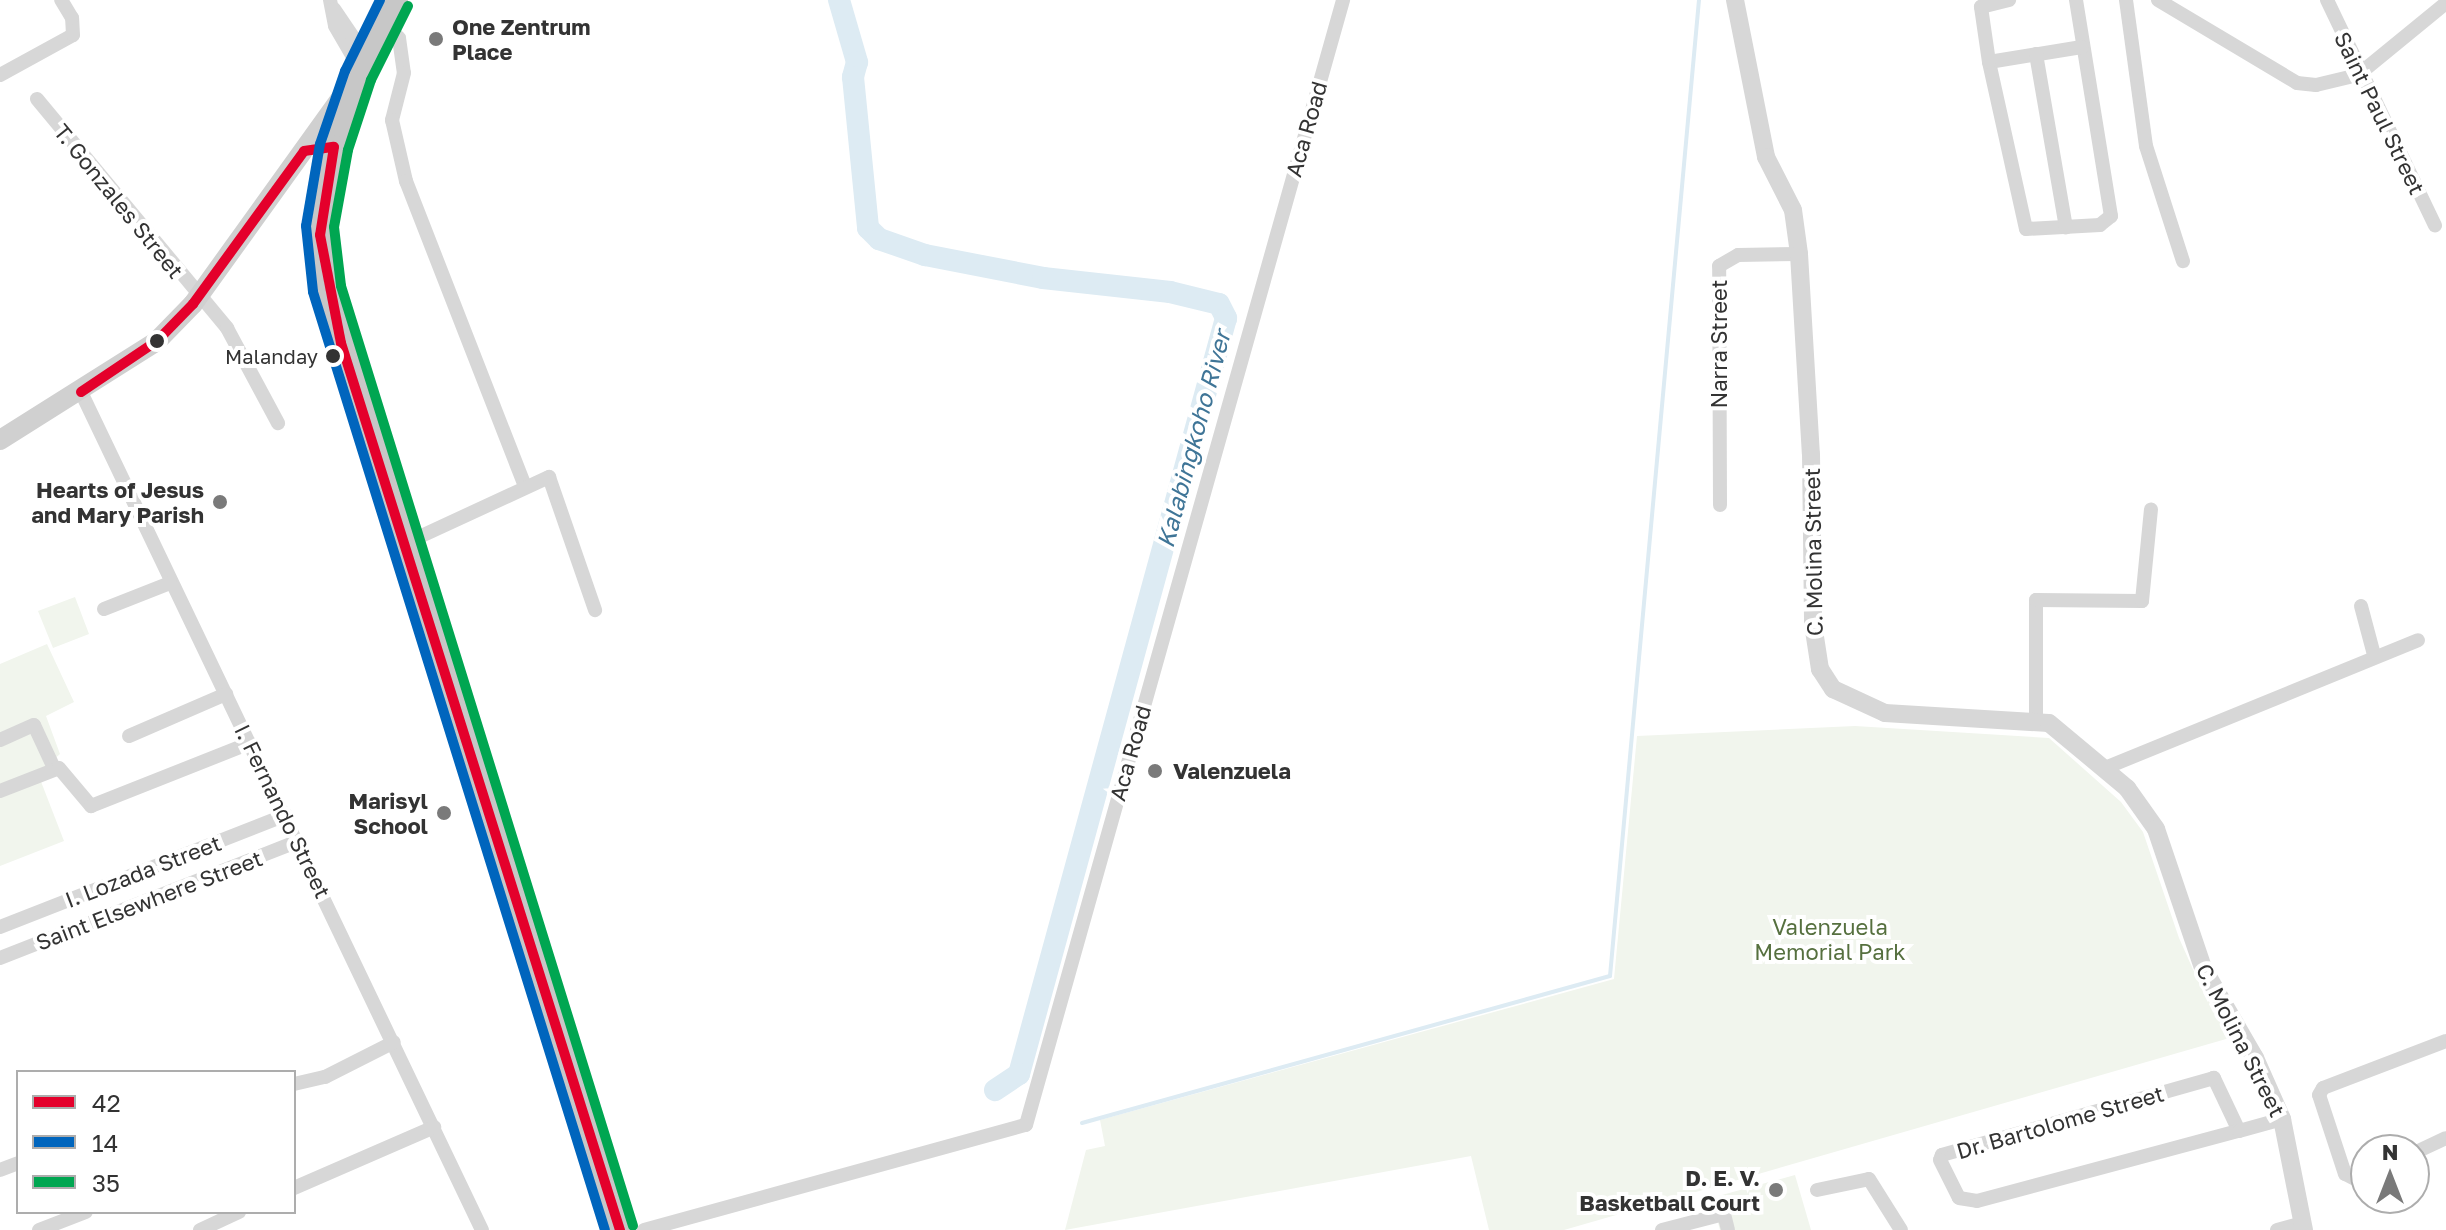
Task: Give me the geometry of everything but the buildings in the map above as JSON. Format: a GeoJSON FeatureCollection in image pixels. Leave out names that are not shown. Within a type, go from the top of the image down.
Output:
{"type":"FeatureCollection","features":[{"type":"Feature","properties":{"kind":"highway"},"geometry":{"type":"LineString","coordinates":[[396,0],[361,66],[334,147],[320,227],[325,274],[341,343],[620,1230]]}},
{"type":"Feature","properties":{"kind":"main road"},"geometry":{"type":"LineString","coordinates":[[0,440],[81,392],[157,341],[199,297],[361,66]]}},
{"type":"Feature","properties":{"kind":"main road"},"geometry":{"type":"LineString","coordinates":[[304,151],[334,147]]}},
{"type":"Feature","properties":{"kind":"street"},"geometry":{"type":"LineString","coordinates":[[0,75],[73,35],[72,18],[61,0]]}},
{"type":"Feature","properties":{"kind":"street","name":"Aca Road"},"geometry":{"type":"LineString","coordinates":[[644,1230],[1026,1125],[1343,0]]}},
{"type":"Feature","properties":{"kind":"street"},"geometry":{"type":"LineString","coordinates":[[2009,0],[1981,7],[1989,62],[2023,227],[2100,225],[2111,216],[2076,0]]}},
{"type":"Feature","properties":{"kind":"street"},"geometry":{"type":"LineString","coordinates":[[2126,0],[2146,146],[2183,261]]}},
{"type":"Feature","properties":{"kind":"street"},"geometry":{"type":"LineString","coordinates":[[2158,0],[2297,83],[2335,82],[2358,75],[2446,3]]}},
{"type":"Feature","properties":{"kind":"street","name":"Saint Paul Street"},"geometry":{"type":"LineString","coordinates":[[2327,0],[2358,75],[2435,225]]}},
{"type":"Feature","properties":{"kind":"street","name":"C. Molina Street"},"geometry":{"type":"LineString","coordinates":[[1737,1],[1766,157],[1793,210],[1799,254],[1811,454],[1813,624],[1820,669],[1833,689],[1885,713],[2036,720],[2057,728],[2105,768],[2143,807],[2156,829],[2203,968],[2255,1058],[2282,1119],[2304,1226]]}},
{"type":"Feature","properties":{"kind":"street"},"geometry":{"type":"LineString","coordinates":[[332,4],[361,66]]}},
{"type":"Feature","properties":{"kind":"street"},"geometry":{"type":"LineString","coordinates":[[384,23],[399,38],[403,75],[392,120],[406,181],[525,486]]}},
{"type":"Feature","properties":{"kind":"street"},"geometry":{"type":"LineString","coordinates":[[1989,62],[2082,47]]}},
{"type":"Feature","properties":{"kind":"street"},"geometry":{"type":"LineString","coordinates":[[2036,54],[2066,227]]}},
{"type":"Feature","properties":{"kind":"street","name":"T. Gonzales Street"},"geometry":{"type":"LineString","coordinates":[[37,99],[235,340],[278,423]]}},
{"type":"Feature","properties":{"kind":"street","name":"Narra Street"},"geometry":{"type":"LineString","coordinates":[[1720,505],[1719,266],[1738,255],[1799,254]]}},
{"type":"Feature","properties":{"kind":"street","name":"I. Fernando Street"},"geometry":{"type":"LineString","coordinates":[[81,392],[170,583],[299,841],[482,1230]]}},
{"type":"Feature","properties":{"kind":"street"},"geometry":{"type":"LineString","coordinates":[[404,544],[549,477],[595,610]]}},
{"type":"Feature","properties":{"kind":"street"},"geometry":{"type":"LineString","coordinates":[[2036,720],[2036,600],[2142,601],[2151,509]]}},
{"type":"Feature","properties":{"kind":"street"},"geometry":{"type":"LineString","coordinates":[[104,609],[170,583]]}},
{"type":"Feature","properties":{"kind":"street"},"geometry":{"type":"LineString","coordinates":[[2361,606],[2374,655]]}},
{"type":"Feature","properties":{"kind":"street"},"geometry":{"type":"LineString","coordinates":[[2105,768],[2374,655],[2418,640]]}},
{"type":"Feature","properties":{"kind":"street"},"geometry":{"type":"LineString","coordinates":[[129,736],[226,694]]}},
{"type":"Feature","properties":{"kind":"street"},"geometry":{"type":"LineString","coordinates":[[0,740],[34,725],[54,768]]}},
{"type":"Feature","properties":{"kind":"street"},"geometry":{"type":"LineString","coordinates":[[0,791],[54,768],[63,770],[91,806],[250,743]]}},
{"type":"Feature","properties":{"kind":"street","name":"I. Lozada Street"},"geometry":{"type":"LineString","coordinates":[[0,927],[286,815]]}},
{"type":"Feature","properties":{"kind":"street","name":"Saint Elsewhere Street"},"geometry":{"type":"LineString","coordinates":[[0,958],[299,841]]}},
{"type":"Feature","properties":{"kind":"street"},"geometry":{"type":"LineString","coordinates":[[2350,1175],[2345,1174],[2319,1095],[2328,1084],[2446,1041]]}},
{"type":"Feature","properties":{"kind":"street"},"geometry":{"type":"LineString","coordinates":[[296,1084],[325,1077],[394,1042]]}},
{"type":"Feature","properties":{"kind":"street","name":"Dr. Bartolome Street"},"geometry":{"type":"LineString","coordinates":[[2239,1131],[2214,1078],[1942,1155],[1940,1160],[1959,1198],[1977,1201],[2239,1131],[2282,1119]]}},
{"type":"Feature","properties":{"kind":"street"},"geometry":{"type":"LineString","coordinates":[[296,1187],[434,1127]]}},
{"type":"Feature","properties":{"kind":"street"},"geometry":{"type":"LineString","coordinates":[[1817,1190],[1869,1179],[1895,1229]]}},
{"type":"Feature","properties":{"kind":"street"},"geometry":{"type":"LineString","coordinates":[[39,1230],[81,1214]]}},
{"type":"Feature","properties":{"kind":"street"},"geometry":{"type":"LineString","coordinates":[[200,1230],[229,1214]]}},
{"type":"Feature","properties":{"kind":"street"},"geometry":{"type":"LineString","coordinates":[[1662,1230],[1724,1214],[1728,1230]]}},
{"type":"Feature","properties":{"kind":"street"},"geometry":{"type":"LineString","coordinates":[[2277,1230],[2304,1226]]}},
{"type":"Feature","properties":{"kind":"green space"},"geometry":{"type":"Polygon","coordinates":[[[75,597],[89,634],[53,648],[38,611],[75,597]]]}},
{"type":"Feature","properties":{"kind":"green space"},"geometry":{"type":"Polygon","coordinates":[[[47,644],[74,702],[46,716],[60,754],[42,770],[0,787],[0,664],[47,644]]]}},
{"type":"Feature","properties":{"kind":"green space","name":"Valenzuela Memorial Park"},"geometry":{"type":"Polygon","coordinates":[[[1855,726],[2049,738],[2121,802],[2143,832],[2179,938],[2204,994],[2233,1037],[1564,1230],[1489,1230],[1471,1156],[1065,1230],[1086,1150],[1105,1146],[1100,1120],[1614,979],[1637,736],[1855,726]]]}},
{"type":"Feature","properties":{"kind":"green space"},"geometry":{"type":"Polygon","coordinates":[[[40,779],[64,841],[0,866],[0,796],[40,779]]]}},
{"type":"Feature","properties":{"kind":"green space"},"geometry":{"type":"Polygon","coordinates":[[[1795,1175],[1811,1230],[1720,1230],[1711,1198],[1795,1175]]]}},
{"type":"Feature","properties":{"kind":"waterway","name":"Kalabingkoho River"},"geometry":{"type":"LineString","coordinates":[[839,0],[857,62],[853,77],[868,228],[879,239],[925,255],[1043,278],[1170,292],[1219,304],[1226,318],[1019,1074],[995,1090]]}},
{"type":"Feature","properties":{"kind":"waterway"},"geometry":{"type":"LineString","coordinates":[[1082,1123],[1610,976],[1699,0]]}},
{"type":"Feature","properties":{"kind":"waterway","name":"Kalabingkoho River"},"geometry":{"type":"LineString","coordinates":[[1019,1074],[1025,1079]]}},
{"type":"Feature","properties":{"kind":"transit line","name":"14"},"geometry":{"type":"LineString","coordinates":[[380,0],[345,71],[320,144],[306,226],[313,292],[605,1230]]}},
{"type":"Feature","properties":{"kind":"transit line","name":"35"},"geometry":{"type":"LineString","coordinates":[[408,6],[371,80],[348,150],[334,227],[341,286],[633,1226]]}},
{"type":"Feature","properties":{"kind":"transit line","name":"42"},"geometry":{"type":"LineString","coordinates":[[334,147],[320,235],[341,343],[620,1230]]}},
{"type":"Feature","properties":{"kind":"transit line","name":"42"},"geometry":{"type":"LineString","coordinates":[[81,392],[157,341],[193,304],[304,151],[334,147]]}},
{"type":"Feature","properties":{"kind":"place","name":"One Zentrum Place"},"geometry":{"type":"Point","coordinates":[436,39]}},
{"type":"Feature","properties":{"kind":"place","name":"Malanday"},"geometry":{"type":"Point","coordinates":[333,356]}},
{"type":"Feature","properties":{"kind":"place","name":"Hearts of Jesus and Mary Parish"},"geometry":{"type":"Point","coordinates":[220,502]}},
{"type":"Feature","properties":{"kind":"place","name":"Valenzuela"},"geometry":{"type":"Point","coordinates":[1155,771]}},
{"type":"Feature","properties":{"kind":"place","name":"Marisyl School"},"geometry":{"type":"Point","coordinates":[444,813]}},
{"type":"Feature","properties":{"kind":"place","name":"D. E. V. Basketball Court"},"geometry":{"type":"Point","coordinates":[1776,1190]}}]}
